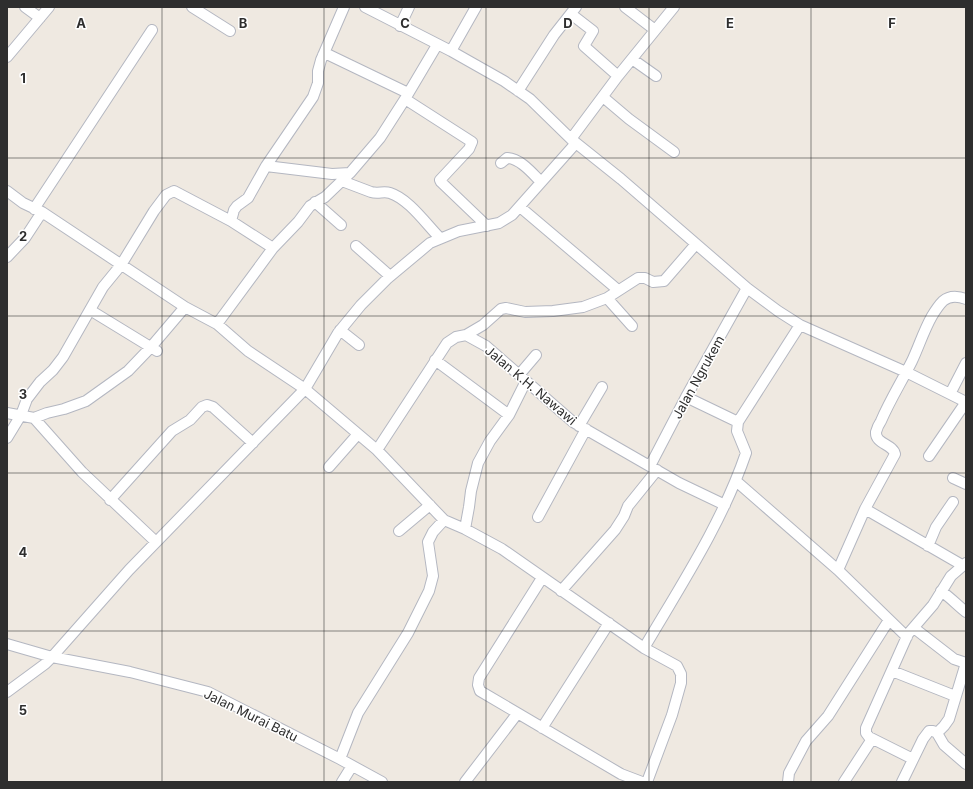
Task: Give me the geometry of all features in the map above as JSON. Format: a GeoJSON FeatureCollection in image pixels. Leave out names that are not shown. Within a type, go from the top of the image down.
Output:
{"type":"FeatureCollection","features":[{"type":"Feature","properties":{"kind":"street"},"geometry":{"type":"LineString","coordinates":[[25,7],[40,18]]}},
{"type":"Feature","properties":{"kind":"street"},"geometry":{"type":"LineString","coordinates":[[7,57],[49,7]]}},
{"type":"Feature","properties":{"kind":"street"},"geometry":{"type":"LineString","coordinates":[[192,7],[230,31]]}},
{"type":"Feature","properties":{"kind":"street"},"geometry":{"type":"LineString","coordinates":[[231,221],[234,210],[248,198],[266,166],[316,91],[318,71],[323,55],[344,7]]}},
{"type":"Feature","properties":{"kind":"street"},"geometry":{"type":"LineString","coordinates":[[366,7],[400,26],[451,51],[504,81],[530,99],[574,141],[747,288],[778,311],[800,325],[906,372],[966,402],[929,456]]}},
{"type":"Feature","properties":{"kind":"street"},"geometry":{"type":"LineString","coordinates":[[400,26],[409,7]]}},
{"type":"Feature","properties":{"kind":"street"},"geometry":{"type":"LineString","coordinates":[[451,51],[476,7]]}},
{"type":"Feature","properties":{"kind":"street"},"geometry":{"type":"LineString","coordinates":[[625,7],[655,30]]}},
{"type":"Feature","properties":{"kind":"street"},"geometry":{"type":"LineString","coordinates":[[7,692],[49,660],[129,570],[305,389],[340,330],[360,305],[390,276],[430,243],[459,231],[487,226],[499,222],[512,215],[520,207],[574,141],[618,76],[674,7]]}},
{"type":"Feature","properties":{"kind":"street"},"geometry":{"type":"LineString","coordinates":[[518,91],[554,35],[574,10],[593,31],[584,46],[618,76]]}},
{"type":"Feature","properties":{"kind":"street"},"geometry":{"type":"LineString","coordinates":[[7,257],[25,238],[38,211],[152,30]]}},
{"type":"Feature","properties":{"kind":"street"},"geometry":{"type":"LineString","coordinates":[[217,324],[273,248],[298,222],[310,206],[325,198],[350,173],[380,138],[437,45]]}},
{"type":"Feature","properties":{"kind":"street"},"geometry":{"type":"LineString","coordinates":[[323,55],[329,55],[406,96],[472,142],[469,149],[442,178],[441,182],[487,226]]}},
{"type":"Feature","properties":{"kind":"street"},"geometry":{"type":"LineString","coordinates":[[632,58],[656,76]]}},
{"type":"Feature","properties":{"kind":"street"},"geometry":{"type":"LineString","coordinates":[[603,97],[629,119],[674,152]]}},
{"type":"Feature","properties":{"kind":"street"},"geometry":{"type":"LineString","coordinates":[[501,163],[507,158],[512,159],[541,182]]}},
{"type":"Feature","properties":{"kind":"street"},"geometry":{"type":"LineString","coordinates":[[266,166],[332,174],[350,173]]}},
{"type":"Feature","properties":{"kind":"street"},"geometry":{"type":"LineString","coordinates":[[342,180],[376,194],[388,193],[396,196],[406,202],[440,238]]}},
{"type":"Feature","properties":{"kind":"street"},"geometry":{"type":"LineString","coordinates":[[7,438],[21,415],[27,399],[63,357],[102,287],[121,266],[166,195],[174,190],[231,221],[273,248]]}},
{"type":"Feature","properties":{"kind":"street"},"geometry":{"type":"LineString","coordinates":[[7,191],[23,203],[38,211],[121,266],[144,279],[185,307],[217,324],[248,351],[305,389],[377,450],[444,520],[502,549],[644,648],[677,666],[681,674],[681,683],[672,715],[647,782]]}},
{"type":"Feature","properties":{"kind":"street"},"geometry":{"type":"LineString","coordinates":[[315,202],[340,225]]}},
{"type":"Feature","properties":{"kind":"street"},"geometry":{"type":"LineString","coordinates":[[520,207],[618,290]]}},
{"type":"Feature","properties":{"kind":"street"},"geometry":{"type":"LineString","coordinates":[[377,450],[435,360],[447,343],[456,337],[466,335],[484,325],[501,310],[506,308],[525,312],[553,311],[583,306],[607,298],[638,278],[645,278],[653,282],[664,281],[696,244]]}},
{"type":"Feature","properties":{"kind":"street"},"geometry":{"type":"LineString","coordinates":[[356,246],[390,276]]}},
{"type":"Feature","properties":{"kind":"street","name":"Jalan Ngrukem"},"geometry":{"type":"LineString","coordinates":[[654,468],[686,397],[747,288]]}},
{"type":"Feature","properties":{"kind":"street"},"geometry":{"type":"LineString","coordinates":[[838,570],[865,509],[895,454],[894,449],[879,440],[876,432],[883,416],[938,306],[947,298],[959,297],[966,299]]}},
{"type":"Feature","properties":{"kind":"street"},"geometry":{"type":"LineString","coordinates":[[607,298],[632,326]]}},
{"type":"Feature","properties":{"kind":"street"},"geometry":{"type":"LineString","coordinates":[[7,413],[34,418],[47,413],[64,410],[86,401],[154,349],[185,307]]}},
{"type":"Feature","properties":{"kind":"street"},"geometry":{"type":"LineString","coordinates":[[90,310],[154,349]]}},
{"type":"Feature","properties":{"kind":"street"},"geometry":{"type":"LineString","coordinates":[[644,648],[706,544],[736,481],[746,454],[737,431],[738,422],[800,325]]}},
{"type":"Feature","properties":{"kind":"street"},"geometry":{"type":"LineString","coordinates":[[340,330],[359,345]]}},
{"type":"Feature","properties":{"kind":"street","name":"Jalan K.H. Nawawi"},"geometry":{"type":"LineString","coordinates":[[466,335],[486,346],[573,422],[679,483],[725,505]]}},
{"type":"Feature","properties":{"kind":"street"},"geometry":{"type":"LineString","coordinates":[[464,529],[478,463],[490,441],[509,415],[522,378],[536,355]]}},
{"type":"Feature","properties":{"kind":"street"},"geometry":{"type":"LineString","coordinates":[[435,360],[509,415]]}},
{"type":"Feature","properties":{"kind":"street"},"geometry":{"type":"LineString","coordinates":[[950,394],[966,363]]}},
{"type":"Feature","properties":{"kind":"street"},"geometry":{"type":"LineString","coordinates":[[538,517],[602,387]]}},
{"type":"Feature","properties":{"kind":"street"},"geometry":{"type":"LineString","coordinates":[[686,397],[738,422]]}},
{"type":"Feature","properties":{"kind":"street"},"geometry":{"type":"LineString","coordinates":[[110,500],[172,431],[190,420],[202,407],[207,405],[213,407],[253,443]]}},
{"type":"Feature","properties":{"kind":"street"},"geometry":{"type":"LineString","coordinates":[[34,418],[82,472],[156,542]]}},
{"type":"Feature","properties":{"kind":"street"},"geometry":{"type":"LineString","coordinates":[[329,467],[358,434]]}},
{"type":"Feature","properties":{"kind":"street"},"geometry":{"type":"LineString","coordinates":[[561,591],[615,530],[624,516],[628,506],[654,468]]}},
{"type":"Feature","properties":{"kind":"street"},"geometry":{"type":"LineString","coordinates":[[953,478],[966,484]]}},
{"type":"Feature","properties":{"kind":"street"},"geometry":{"type":"LineString","coordinates":[[736,481],[838,570],[889,620],[954,659],[966,663],[949,719],[937,733]]}},
{"type":"Feature","properties":{"kind":"street"},"geometry":{"type":"LineString","coordinates":[[928,546],[936,527],[953,502]]}},
{"type":"Feature","properties":{"kind":"street"},"geometry":{"type":"LineString","coordinates":[[399,531],[430,505]]}},
{"type":"Feature","properties":{"kind":"street"},"geometry":{"type":"LineString","coordinates":[[865,509],[928,546],[964,564],[951,576],[933,604],[911,632],[867,725],[866,733],[872,739],[913,759]]}},
{"type":"Feature","properties":{"kind":"street"},"geometry":{"type":"LineString","coordinates":[[340,759],[358,713],[408,633],[429,591],[433,576],[428,542],[433,532],[444,520]]}},
{"type":"Feature","properties":{"kind":"street"},"geometry":{"type":"LineString","coordinates":[[542,578],[479,678],[478,685],[480,691],[621,774],[642,782]]}},
{"type":"Feature","properties":{"kind":"street"},"geometry":{"type":"LineString","coordinates":[[941,591],[953,599],[956,604],[966,612]]}},
{"type":"Feature","properties":{"kind":"street"},"geometry":{"type":"LineString","coordinates":[[788,782],[789,773],[806,741],[828,716],[889,620]]}},
{"type":"Feature","properties":{"kind":"street"},"geometry":{"type":"LineString","coordinates":[[542,728],[609,623]]}},
{"type":"Feature","properties":{"kind":"street","name":"Jalan Murai Batu"},"geometry":{"type":"LineString","coordinates":[[7,644],[49,660],[130,672],[208,692],[382,782]]}},
{"type":"Feature","properties":{"kind":"street"},"geometry":{"type":"LineString","coordinates":[[892,671],[955,696]]}},
{"type":"Feature","properties":{"kind":"street"},"geometry":{"type":"LineString","coordinates":[[465,782],[517,714]]}},
{"type":"Feature","properties":{"kind":"street"},"geometry":{"type":"LineString","coordinates":[[902,782],[927,732],[933,731],[937,733],[944,745],[966,764]]}},
{"type":"Feature","properties":{"kind":"street"},"geometry":{"type":"LineString","coordinates":[[844,782],[872,739]]}},
{"type":"Feature","properties":{"kind":"street"},"geometry":{"type":"LineString","coordinates":[[342,782],[352,766]]}}]}
